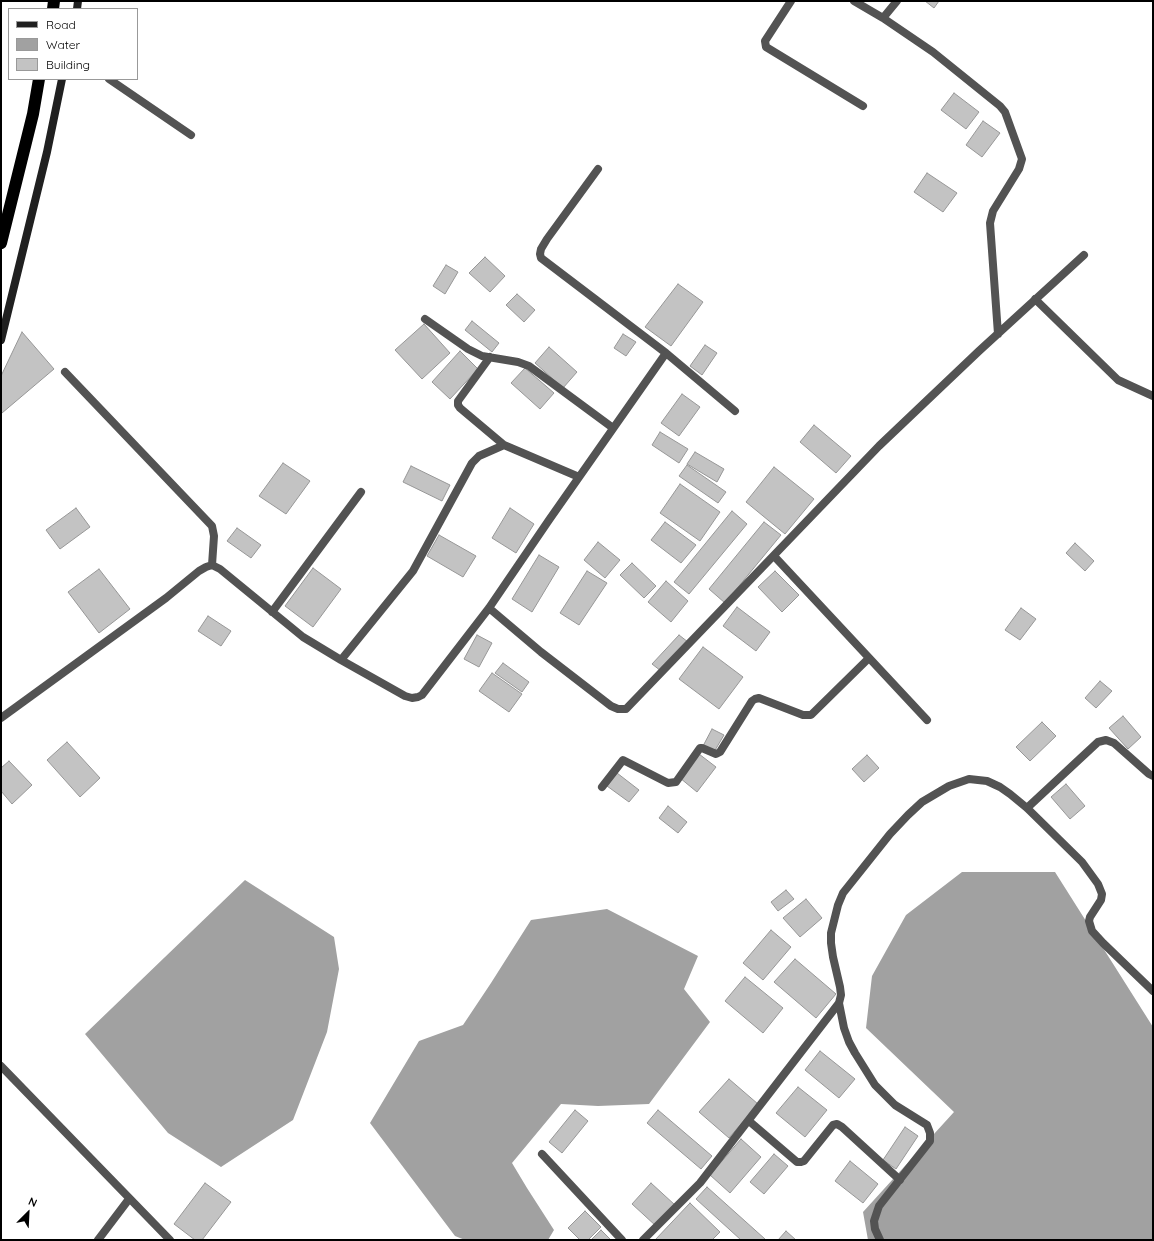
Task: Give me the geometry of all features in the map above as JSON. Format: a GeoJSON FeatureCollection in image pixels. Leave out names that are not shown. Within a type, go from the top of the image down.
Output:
{"type":"FeatureCollection","features":[{"type":"Feature","properties":{"kind":"highway"},"geometry":{"type":"LineString","coordinates":[[1,243],[33,114],[39,80]]}},
{"type":"Feature","properties":{"kind":"street"},"geometry":{"type":"LineString","coordinates":[[791,1],[766,41],[766,47],[863,106]]}},
{"type":"Feature","properties":{"kind":"street"},"geometry":{"type":"LineString","coordinates":[[854,1],[922,44],[1000,106],[1005,112],[1022,159],[1019,169],[993,211],[990,223],[998,334]]}},
{"type":"Feature","properties":{"kind":"street"},"geometry":{"type":"LineString","coordinates":[[883,18],[897,1]]}},
{"type":"Feature","properties":{"kind":"street"},"geometry":{"type":"LineString","coordinates":[[1,340],[47,152],[62,80]]}},
{"type":"Feature","properties":{"kind":"street"},"geometry":{"type":"LineString","coordinates":[[110,80],[191,135]]}},
{"type":"Feature","properties":{"kind":"street"},"geometry":{"type":"LineString","coordinates":[[598,169],[547,238],[541,249],[541,258],[666,353],[735,412]]}},
{"type":"Feature","properties":{"kind":"street"},"geometry":{"type":"LineString","coordinates":[[489,608],[611,706],[623,710],[629,707],[865,460],[1084,255]]}},
{"type":"Feature","properties":{"kind":"street"},"geometry":{"type":"LineString","coordinates":[[1036,299],[1118,380],[1153,396]]}},
{"type":"Feature","properties":{"kind":"street"},"geometry":{"type":"LineString","coordinates":[[425,319],[468,350],[482,356],[518,362],[529,366],[613,428]]}},
{"type":"Feature","properties":{"kind":"street"},"geometry":{"type":"LineString","coordinates":[[1,718],[166,598],[199,571],[212,565],[220,569],[304,637],[341,660],[406,696],[412,698],[422,695],[489,608],[666,353]]}},
{"type":"Feature","properties":{"kind":"street"},"geometry":{"type":"LineString","coordinates":[[490,357],[458,401],[458,405],[471,418],[504,445],[579,477]]}},
{"type":"Feature","properties":{"kind":"street"},"geometry":{"type":"LineString","coordinates":[[65,372],[212,526],[214,536],[212,565]]}},
{"type":"Feature","properties":{"kind":"street"},"geometry":{"type":"LineString","coordinates":[[341,660],[413,572],[472,463],[479,456],[504,445]]}},
{"type":"Feature","properties":{"kind":"street"},"geometry":{"type":"LineString","coordinates":[[272,612],[361,492]]}},
{"type":"Feature","properties":{"kind":"street"},"geometry":{"type":"LineString","coordinates":[[774,556],[927,720]]}},
{"type":"Feature","properties":{"kind":"street"},"geometry":{"type":"LineString","coordinates":[[602,787],[623,760],[668,783],[676,782],[700,748],[716,754],[718,753],[752,701],[759,698],[803,715],[811,715],[869,658]]}},
{"type":"Feature","properties":{"kind":"street"},"geometry":{"type":"LineString","coordinates":[[1027,808],[1098,742],[1106,740],[1114,743],[1148,774],[1153,776]]}},
{"type":"Feature","properties":{"kind":"street"},"geometry":{"type":"LineString","coordinates":[[880,1240],[875,1229],[875,1214],[879,1206],[930,1141],[930,1129],[927,1125],[895,1105],[875,1085],[854,1053],[844,1028],[840,1003],[840,988],[831,943],[831,933],[838,904],[843,893],[890,834],[922,802],[949,786],[969,779],[987,781],[1010,794],[1027,808],[1082,862],[1098,884],[1102,898],[1090,917],[1089,921],[1092,931],[1153,991]]}},
{"type":"Feature","properties":{"kind":"street"},"geometry":{"type":"LineString","coordinates":[[643,1240],[700,1183],[840,1003]]}},
{"type":"Feature","properties":{"kind":"street"},"geometry":{"type":"LineString","coordinates":[[1,1066],[170,1240]]}},
{"type":"Feature","properties":{"kind":"street"},"geometry":{"type":"LineString","coordinates":[[749,1121],[797,1162],[804,1161],[832,1125],[837,1124],[900,1180]]}},
{"type":"Feature","properties":{"kind":"street"},"geometry":{"type":"LineString","coordinates":[[542,1154],[622,1240]]}},
{"type":"Feature","properties":{"kind":"street"},"geometry":{"type":"LineString","coordinates":[[98,1240],[129,1199]]}},
{"type":"Feature","properties":{"kind":"water"},"geometry":{"type":"Polygon","coordinates":[[[962,872],[1055,872],[1153,1027],[1153,1240],[868,1240],[863,1212],[954,1112],[866,1028],[872,976],[906,915],[962,872]]]}},
{"type":"Feature","properties":{"kind":"water"},"geometry":{"type":"Polygon","coordinates":[[[245,880],[334,937],[339,969],[327,1032],[293,1120],[221,1167],[168,1133],[85,1034],[245,880]]]}},
{"type":"Feature","properties":{"kind":"water"},"geometry":{"type":"Polygon","coordinates":[[[607,909],[698,956],[684,989],[710,1022],[649,1104],[598,1106],[561,1104],[512,1163],[554,1230],[548,1240],[465,1240],[455,1236],[370,1123],[419,1041],[463,1025],[531,920],[607,909]]]}},
{"type":"Feature","properties":{"kind":"building"},"geometry":{"type":"Polygon","coordinates":[[[925,1],[939,1],[934,8],[925,1]]]}},
{"type":"Feature","properties":{"kind":"building"},"geometry":{"type":"Polygon","coordinates":[[[954,93],[979,112],[966,129],[941,110],[954,93]]]}},
{"type":"Feature","properties":{"kind":"building"},"geometry":{"type":"Polygon","coordinates":[[[983,121],[1000,133],[982,157],[966,145],[983,121]]]}},
{"type":"Feature","properties":{"kind":"building"},"geometry":{"type":"Polygon","coordinates":[[[927,173],[957,193],[943,212],[914,192],[927,173]]]}},
{"type":"Feature","properties":{"kind":"building"},"geometry":{"type":"Polygon","coordinates":[[[485,257],[505,276],[490,292],[469,273],[485,257]]]}},
{"type":"Feature","properties":{"kind":"building"},"geometry":{"type":"Polygon","coordinates":[[[446,265],[458,272],[445,294],[433,286],[446,265]]]}},
{"type":"Feature","properties":{"kind":"building"},"geometry":{"type":"Polygon","coordinates":[[[678,284],[703,302],[671,346],[645,327],[678,284]]]}},
{"type":"Feature","properties":{"kind":"building"},"geometry":{"type":"Polygon","coordinates":[[[517,294],[535,310],[524,322],[506,305],[517,294]]]}},
{"type":"Feature","properties":{"kind":"building"},"geometry":{"type":"Polygon","coordinates":[[[472,321],[499,343],[492,352],[465,330],[472,321]]]}},
{"type":"Feature","properties":{"kind":"building"},"geometry":{"type":"Polygon","coordinates":[[[424,324],[450,353],[422,379],[395,350],[424,324]]]}},
{"type":"Feature","properties":{"kind":"building"},"geometry":{"type":"Polygon","coordinates":[[[22,332],[54,369],[2,413],[1,376],[22,332]]]}},
{"type":"Feature","properties":{"kind":"building"},"geometry":{"type":"Polygon","coordinates":[[[623,334],[636,342],[626,356],[614,348],[623,334]]]}},
{"type":"Feature","properties":{"kind":"building"},"geometry":{"type":"Polygon","coordinates":[[[705,345],[717,353],[702,375],[690,366],[705,345]]]}},
{"type":"Feature","properties":{"kind":"building"},"geometry":{"type":"Polygon","coordinates":[[[549,347],[577,372],[563,388],[535,363],[549,347]]]}},
{"type":"Feature","properties":{"kind":"building"},"geometry":{"type":"Polygon","coordinates":[[[460,351],[478,369],[450,399],[432,382],[460,351]]]}},
{"type":"Feature","properties":{"kind":"building"},"geometry":{"type":"Polygon","coordinates":[[[525,368],[554,393],[540,409],[511,383],[525,368]]]}},
{"type":"Feature","properties":{"kind":"building"},"geometry":{"type":"Polygon","coordinates":[[[682,394],[700,407],[679,436],[661,423],[682,394]]]}},
{"type":"Feature","properties":{"kind":"building"},"geometry":{"type":"Polygon","coordinates":[[[814,425],[851,456],[836,473],[800,442],[814,425]]]}},
{"type":"Feature","properties":{"kind":"building"},"geometry":{"type":"Polygon","coordinates":[[[660,432],[688,449],[679,463],[652,445],[660,432]]]}},
{"type":"Feature","properties":{"kind":"building"},"geometry":{"type":"Polygon","coordinates":[[[695,452],[724,469],[717,482],[687,464],[695,452]]]}},
{"type":"Feature","properties":{"kind":"building"},"geometry":{"type":"Polygon","coordinates":[[[283,463],[310,481],[286,514],[259,496],[283,463]]]}},
{"type":"Feature","properties":{"kind":"building"},"geometry":{"type":"Polygon","coordinates":[[[687,465],[726,492],[718,503],[679,476],[687,465]]]}},
{"type":"Feature","properties":{"kind":"building"},"geometry":{"type":"Polygon","coordinates":[[[411,466],[450,485],[442,501],[403,482],[411,466]]]}},
{"type":"Feature","properties":{"kind":"building"},"geometry":{"type":"Polygon","coordinates":[[[774,467],[814,499],[785,534],[746,502],[774,467]]]}},
{"type":"Feature","properties":{"kind":"building"},"geometry":{"type":"Polygon","coordinates":[[[680,484],[720,512],[700,541],[660,513],[680,484]]]}},
{"type":"Feature","properties":{"kind":"building"},"geometry":{"type":"Polygon","coordinates":[[[76,508],[90,527],[60,549],[46,530],[76,508]]]}},
{"type":"Feature","properties":{"kind":"building"},"geometry":{"type":"Polygon","coordinates":[[[510,508],[534,524],[516,553],[492,538],[510,508]]]}},
{"type":"Feature","properties":{"kind":"building"},"geometry":{"type":"Polygon","coordinates":[[[732,511],[747,524],[689,594],[674,582],[732,511]]]}},
{"type":"Feature","properties":{"kind":"building"},"geometry":{"type":"Polygon","coordinates":[[[665,522],[696,545],[681,563],[651,540],[665,522]]]}},
{"type":"Feature","properties":{"kind":"building"},"geometry":{"type":"Polygon","coordinates":[[[764,522],[781,535],[725,603],[709,589],[764,522]]]}},
{"type":"Feature","properties":{"kind":"building"},"geometry":{"type":"Polygon","coordinates":[[[237,528],[261,545],[251,558],[227,541],[237,528]]]}},
{"type":"Feature","properties":{"kind":"building"},"geometry":{"type":"Polygon","coordinates":[[[439,535],[476,556],[463,577],[427,556],[439,535]]]}},
{"type":"Feature","properties":{"kind":"building"},"geometry":{"type":"Polygon","coordinates":[[[598,542],[620,560],[605,578],[584,560],[598,542]]]}},
{"type":"Feature","properties":{"kind":"building"},"geometry":{"type":"Polygon","coordinates":[[[1075,543],[1094,561],[1085,571],[1066,553],[1075,543]]]}},
{"type":"Feature","properties":{"kind":"building"},"geometry":{"type":"Polygon","coordinates":[[[539,555],[559,567],[532,612],[512,599],[539,555]]]}},
{"type":"Feature","properties":{"kind":"building"},"geometry":{"type":"Polygon","coordinates":[[[632,563],[656,586],[644,598],[620,575],[632,563]]]}},
{"type":"Feature","properties":{"kind":"building"},"geometry":{"type":"Polygon","coordinates":[[[313,568],[341,589],[313,627],[285,606],[313,568]]]}},
{"type":"Feature","properties":{"kind":"building"},"geometry":{"type":"Polygon","coordinates":[[[99,569],[130,609],[99,633],[68,592],[99,569]]]}},
{"type":"Feature","properties":{"kind":"building"},"geometry":{"type":"Polygon","coordinates":[[[587,571],[607,583],[579,625],[560,613],[587,571]]]}},
{"type":"Feature","properties":{"kind":"building"},"geometry":{"type":"Polygon","coordinates":[[[775,571],[799,595],[782,612],[758,587],[775,571]]]}},
{"type":"Feature","properties":{"kind":"building"},"geometry":{"type":"Polygon","coordinates":[[[666,581],[688,601],[671,622],[648,602],[666,581]]]}},
{"type":"Feature","properties":{"kind":"building"},"geometry":{"type":"Polygon","coordinates":[[[737,607],[770,632],[756,651],[723,626],[737,607]]]}},
{"type":"Feature","properties":{"kind":"building"},"geometry":{"type":"Polygon","coordinates":[[[1021,608],[1036,619],[1020,640],[1005,630],[1021,608]]]}},
{"type":"Feature","properties":{"kind":"building"},"geometry":{"type":"Polygon","coordinates":[[[208,616],[231,631],[221,646],[198,631],[208,616]]]}},
{"type":"Feature","properties":{"kind":"building"},"geometry":{"type":"Polygon","coordinates":[[[477,635],[492,643],[479,667],[464,659],[477,635]]]}},
{"type":"Feature","properties":{"kind":"building"},"geometry":{"type":"Polygon","coordinates":[[[679,635],[688,642],[661,671],[652,664],[679,635]]]}},
{"type":"Feature","properties":{"kind":"building"},"geometry":{"type":"Polygon","coordinates":[[[703,647],[743,677],[719,709],[679,679],[703,647]]]}},
{"type":"Feature","properties":{"kind":"building"},"geometry":{"type":"Polygon","coordinates":[[[503,663],[529,682],[522,692],[495,673],[503,663]]]}},
{"type":"Feature","properties":{"kind":"building"},"geometry":{"type":"Polygon","coordinates":[[[492,673],[522,694],[509,712],[479,691],[492,673]]]}},
{"type":"Feature","properties":{"kind":"building"},"geometry":{"type":"Polygon","coordinates":[[[1100,681],[1112,691],[1096,708],[1085,698],[1100,681]]]}},
{"type":"Feature","properties":{"kind":"building"},"geometry":{"type":"Polygon","coordinates":[[[1123,716],[1141,737],[1128,749],[1109,728],[1123,716]]]}},
{"type":"Feature","properties":{"kind":"building"},"geometry":{"type":"Polygon","coordinates":[[[1042,722],[1056,736],[1030,761],[1016,747],[1042,722]]]}},
{"type":"Feature","properties":{"kind":"building"},"geometry":{"type":"Polygon","coordinates":[[[712,729],[724,735],[714,752],[703,746],[712,729]]]}},
{"type":"Feature","properties":{"kind":"building"},"geometry":{"type":"Polygon","coordinates":[[[67,742],[100,778],[80,797],[47,760],[67,742]]]}},
{"type":"Feature","properties":{"kind":"building"},"geometry":{"type":"Polygon","coordinates":[[[699,754],[716,767],[697,792],[680,778],[699,754]]]}},
{"type":"Feature","properties":{"kind":"building"},"geometry":{"type":"Polygon","coordinates":[[[867,755],[879,768],[864,782],[852,769],[867,755]]]}},
{"type":"Feature","properties":{"kind":"building"},"geometry":{"type":"Polygon","coordinates":[[[9,761],[32,785],[12,804],[1,791],[1,768],[9,761]]]}},
{"type":"Feature","properties":{"kind":"building"},"geometry":{"type":"Polygon","coordinates":[[[617,773],[639,790],[629,802],[607,786],[617,773]]]}},
{"type":"Feature","properties":{"kind":"building"},"geometry":{"type":"Polygon","coordinates":[[[1066,784],[1085,806],[1070,819],[1051,797],[1066,784]]]}},
{"type":"Feature","properties":{"kind":"building"},"geometry":{"type":"Polygon","coordinates":[[[668,806],[687,822],[678,833],[659,818],[668,806]]]}},
{"type":"Feature","properties":{"kind":"building"},"geometry":{"type":"Polygon","coordinates":[[[786,890],[794,899],[778,911],[771,902],[786,890]]]}},
{"type":"Feature","properties":{"kind":"building"},"geometry":{"type":"Polygon","coordinates":[[[806,899],[822,918],[800,937],[783,918],[806,899]]]}},
{"type":"Feature","properties":{"kind":"building"},"geometry":{"type":"Polygon","coordinates":[[[771,930],[791,947],[763,980],[743,963],[771,930]]]}},
{"type":"Feature","properties":{"kind":"building"},"geometry":{"type":"Polygon","coordinates":[[[795,959],[836,994],[816,1018],[774,982],[795,959]]]}},
{"type":"Feature","properties":{"kind":"building"},"geometry":{"type":"Polygon","coordinates":[[[745,977],[783,1008],[763,1033],[725,1001],[745,977]]]}},
{"type":"Feature","properties":{"kind":"building"},"geometry":{"type":"Polygon","coordinates":[[[820,1051],[855,1079],[839,1098],[805,1070],[820,1051]]]}},
{"type":"Feature","properties":{"kind":"building"},"geometry":{"type":"Polygon","coordinates":[[[729,1079],[758,1104],[729,1138],[699,1112],[729,1079]]]}},
{"type":"Feature","properties":{"kind":"building"},"geometry":{"type":"Polygon","coordinates":[[[798,1087],[827,1110],[805,1137],[776,1113],[798,1087]]]}},
{"type":"Feature","properties":{"kind":"building"},"geometry":{"type":"Polygon","coordinates":[[[575,1110],[588,1121],[562,1153],[549,1142],[575,1110]]]}},
{"type":"Feature","properties":{"kind":"building"},"geometry":{"type":"Polygon","coordinates":[[[658,1110],[712,1156],[701,1169],[647,1123],[658,1110]]]}},
{"type":"Feature","properties":{"kind":"building"},"geometry":{"type":"Polygon","coordinates":[[[905,1127],[918,1136],[896,1169],[883,1160],[905,1127]]]}},
{"type":"Feature","properties":{"kind":"building"},"geometry":{"type":"Polygon","coordinates":[[[741,1139],[761,1157],[730,1193],[710,1175],[741,1139]]]}},
{"type":"Feature","properties":{"kind":"building"},"geometry":{"type":"Polygon","coordinates":[[[774,1154],[788,1166],[764,1194],[750,1182],[774,1154]]]}},
{"type":"Feature","properties":{"kind":"building"},"geometry":{"type":"Polygon","coordinates":[[[850,1161],[878,1184],[863,1203],[835,1181],[850,1161]]]}},
{"type":"Feature","properties":{"kind":"building"},"geometry":{"type":"Polygon","coordinates":[[[205,1183],[231,1202],[202,1240],[195,1240],[174,1224],[205,1183]]]}},
{"type":"Feature","properties":{"kind":"building"},"geometry":{"type":"Polygon","coordinates":[[[651,1183],[675,1205],[656,1226],[632,1204],[651,1183]]]}},
{"type":"Feature","properties":{"kind":"building"},"geometry":{"type":"Polygon","coordinates":[[[707,1187],[765,1240],[741,1240],[696,1199],[707,1187]]]}},
{"type":"Feature","properties":{"kind":"building"},"geometry":{"type":"Polygon","coordinates":[[[690,1203],[720,1232],[712,1240],[655,1240],[690,1203]]]}},
{"type":"Feature","properties":{"kind":"building"},"geometry":{"type":"Polygon","coordinates":[[[585,1211],[601,1227],[588,1240],[580,1240],[568,1228],[585,1211]]]}},
{"type":"Feature","properties":{"kind":"building"},"geometry":{"type":"Polygon","coordinates":[[[601,1230],[611,1240],[591,1240],[601,1230]]]}},
{"type":"Feature","properties":{"kind":"building"},"geometry":{"type":"Polygon","coordinates":[[[786,1231],[796,1240],[778,1240],[786,1231]]]}}]}
